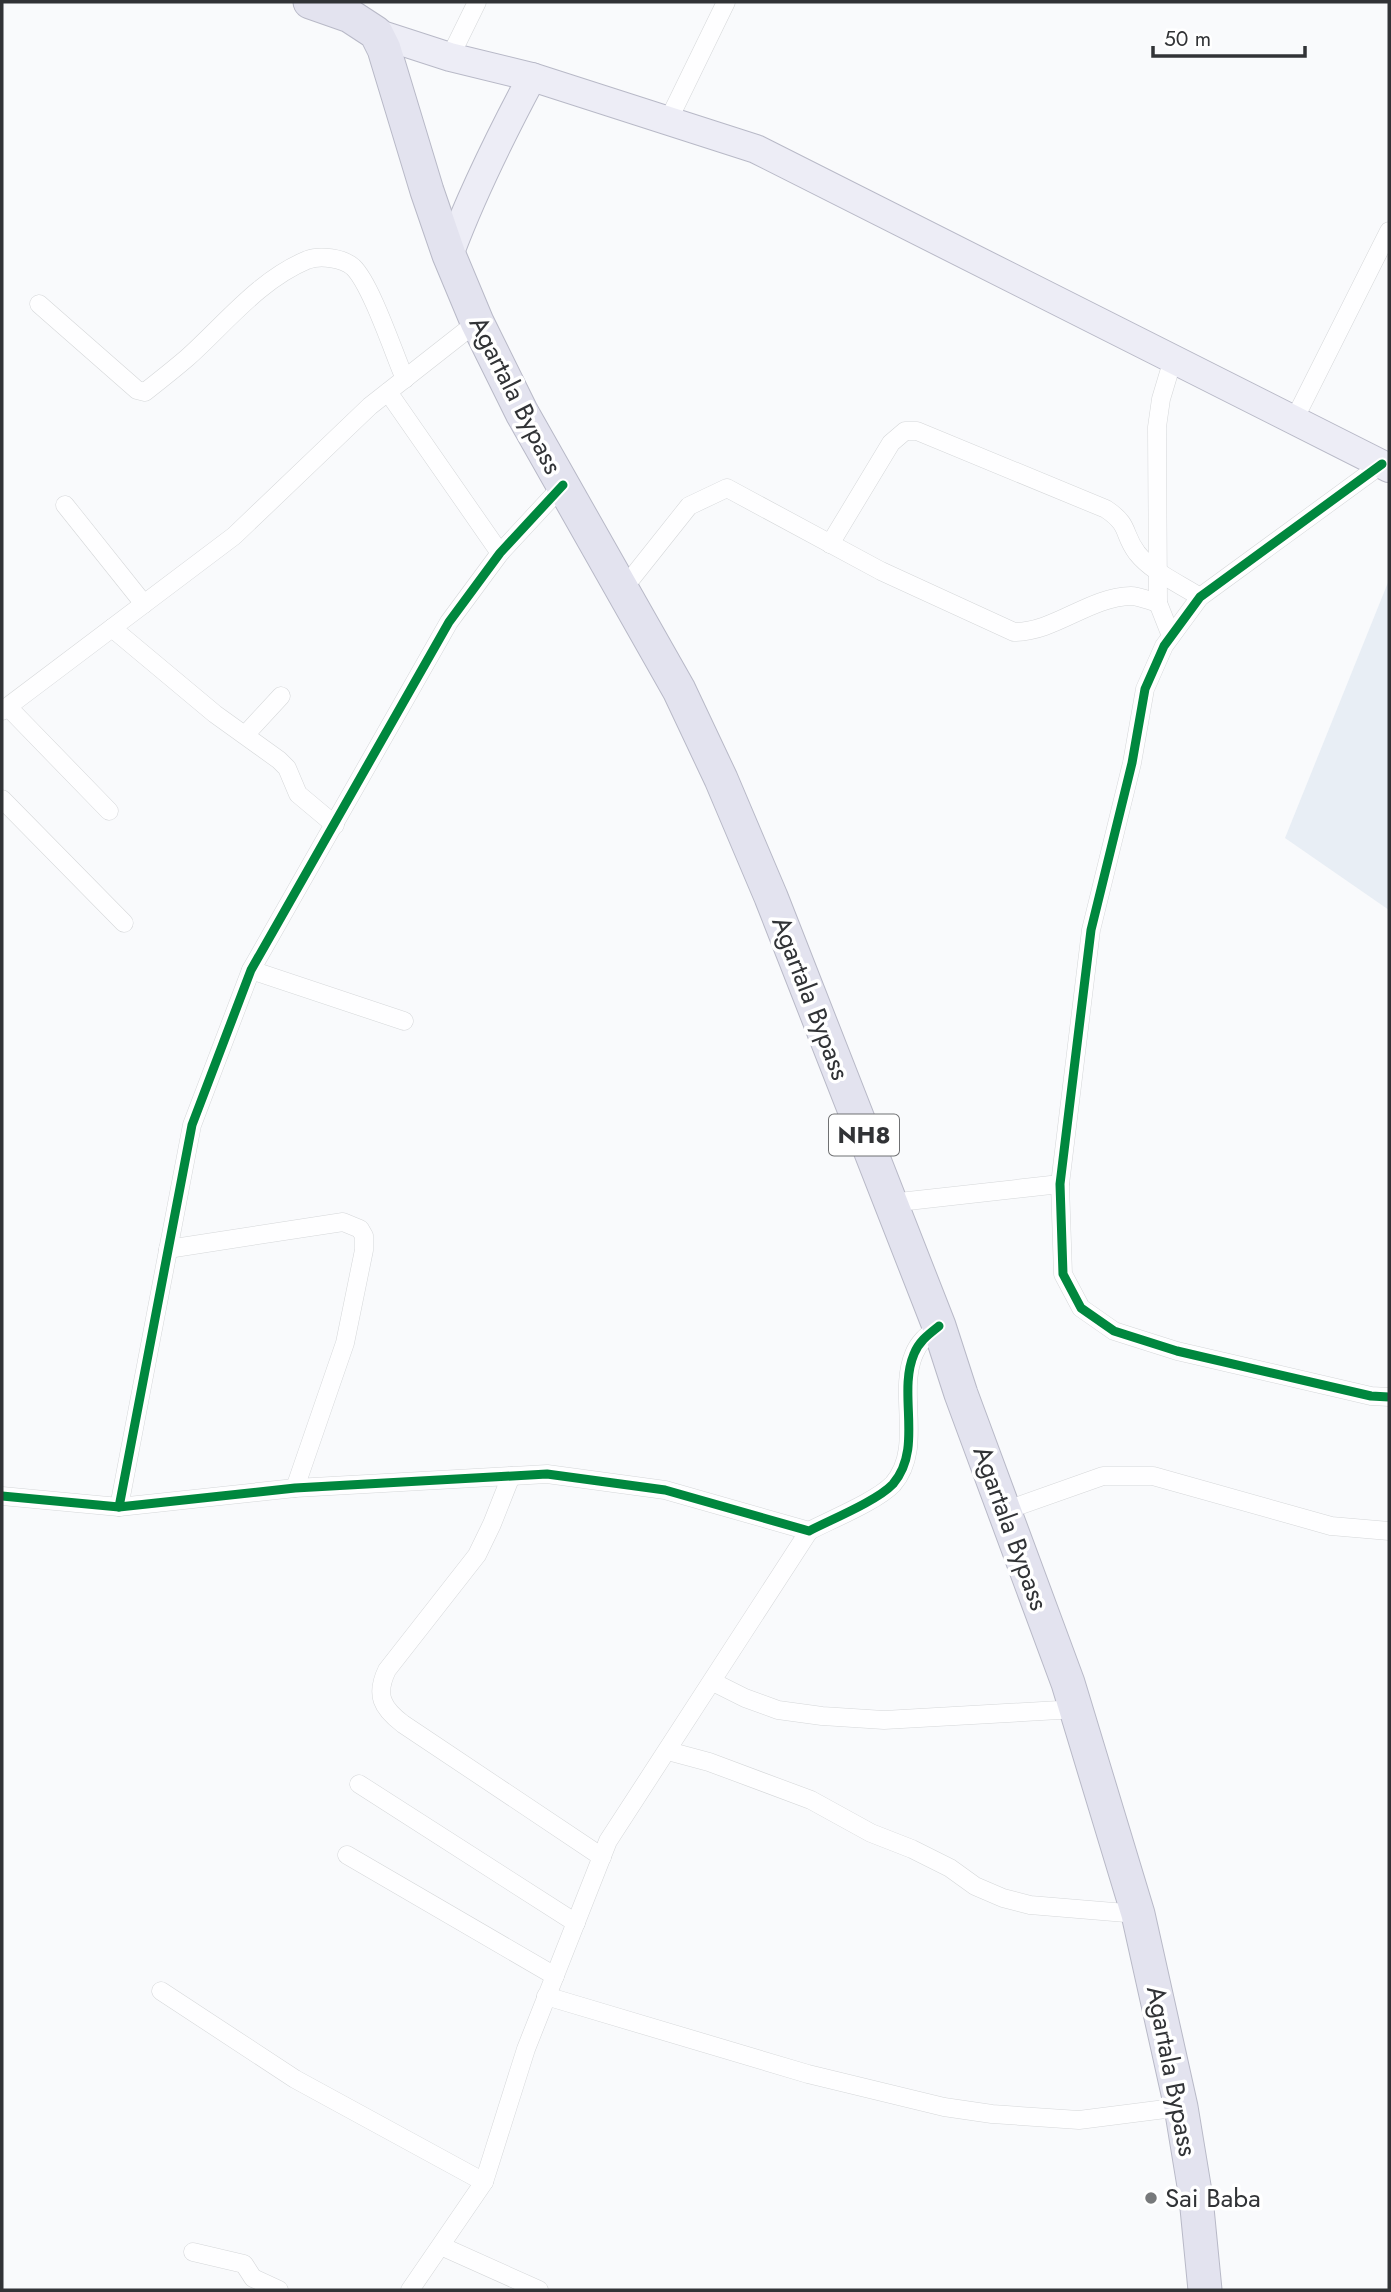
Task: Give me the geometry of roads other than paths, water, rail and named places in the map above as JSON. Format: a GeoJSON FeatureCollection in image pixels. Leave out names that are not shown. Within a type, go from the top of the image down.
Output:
{"type":"FeatureCollection","features":[{"type":"Feature","properties":{"kind":"highway"},"geometry":{"type":"LineString","coordinates":[[310,2],[350,16],[376,33]]}},
{"type":"Feature","properties":{"kind":"highway","name":"Agartala Bypass"},"geometry":{"type":"LineString","coordinates":[[376,33],[391,68],[449,255],[477,323],[501,374],[679,690],[742,825],[939,1326],[961,1394],[1076,1709],[1138,1914],[1181,2107],[1196,2198],[1205,2290]]}},
{"type":"Feature","properties":{"kind":"main road"},"geometry":{"type":"LineString","coordinates":[[376,33],[450,57],[532,77],[756,149],[1386,466]]}},
{"type":"Feature","properties":{"kind":"main road"},"geometry":{"type":"LineString","coordinates":[[449,255],[496,144],[532,77]]}},
{"type":"Feature","properties":{"kind":"street"},"geometry":{"type":"LineString","coordinates":[[450,57],[477,2]]}},
{"type":"Feature","properties":{"kind":"street"},"geometry":{"type":"LineString","coordinates":[[668,121],[726,2]]}},
{"type":"Feature","properties":{"kind":"street"},"geometry":{"type":"LineString","coordinates":[[1294,420],[1389,231]]}},
{"type":"Feature","properties":{"kind":"street"},"geometry":{"type":"LineString","coordinates":[[39,304],[127,382],[137,390],[145,392],[187,358],[243,304],[287,270],[310,259],[329,258],[352,266],[365,282],[405,379]]}},
{"type":"Feature","properties":{"kind":"street"},"geometry":{"type":"LineString","coordinates":[[109,811],[5,709],[234,536],[388,392],[477,323]]}},
{"type":"Feature","properties":{"kind":"street"},"geometry":{"type":"LineString","coordinates":[[1171,636],[1158,603],[1157,427],[1161,399],[1173,359]]}},
{"type":"Feature","properties":{"kind":"street"},"geometry":{"type":"LineString","coordinates":[[388,392],[500,553]]}},
{"type":"Feature","properties":{"kind":"street"},"geometry":{"type":"LineString","coordinates":[[830,544],[891,443],[905,431],[917,431],[1106,509],[1122,520],[1137,553],[1157,570],[1200,597]]}},
{"type":"Feature","properties":{"kind":"street"},"geometry":{"type":"LineString","coordinates":[[1386,466],[1200,597],[1164,646],[1145,689],[1132,764],[1091,930],[1060,1184],[1063,1274],[1081,1308],[1114,1331],[1177,1351],[1371,1396],[1389,1397]]}},
{"type":"Feature","properties":{"kind":"street"},"geometry":{"type":"LineString","coordinates":[[119,1507],[192,1125],[251,970],[449,622],[500,553],[563,485]]}},
{"type":"Feature","properties":{"kind":"street"},"geometry":{"type":"LineString","coordinates":[[624,589],[690,506],[727,488],[881,571],[1000,628],[1014,632],[1030,632],[1095,604],[1132,596],[1158,603]]}},
{"type":"Feature","properties":{"kind":"street"},"geometry":{"type":"LineString","coordinates":[[65,505],[144,604]]}},
{"type":"Feature","properties":{"kind":"street"},"geometry":{"type":"LineString","coordinates":[[112,628],[287,768],[298,794],[335,825]]}},
{"type":"Feature","properties":{"kind":"street"},"geometry":{"type":"LineString","coordinates":[[245,736],[281,696]]}},
{"type":"Feature","properties":{"kind":"street"},"geometry":{"type":"LineString","coordinates":[[2,799],[124,923]]}},
{"type":"Feature","properties":{"kind":"street"},"geometry":{"type":"LineString","coordinates":[[251,970],[404,1021]]}},
{"type":"Feature","properties":{"kind":"street"},"geometry":{"type":"LineString","coordinates":[[890,1203],[1060,1184]]}},
{"type":"Feature","properties":{"kind":"street"},"geometry":{"type":"LineString","coordinates":[[168,1249],[343,1222],[360,1229],[364,1236],[364,1250],[345,1343],[295,1488]]}},
{"type":"Feature","properties":{"kind":"street"},"geometry":{"type":"LineString","coordinates":[[410,2290],[484,2182],[526,2049],[608,1841],[809,1531],[875,1497],[893,1484],[907,1458],[909,1384],[913,1356],[921,1342],[939,1326]]}},
{"type":"Feature","properties":{"kind":"street"},"geometry":{"type":"LineString","coordinates":[[2,1496],[119,1507],[295,1488],[547,1474],[666,1490],[809,1531]]}},
{"type":"Feature","properties":{"kind":"street"},"geometry":{"type":"LineString","coordinates":[[511,1476],[477,1555],[387,1670],[380,1684],[382,1698],[387,1712],[403,1724],[602,1857]]}},
{"type":"Feature","properties":{"kind":"street"},"geometry":{"type":"LineString","coordinates":[[1004,1510],[1103,1476],[1153,1476],[1331,1526],[1389,1531]]}},
{"type":"Feature","properties":{"kind":"street"},"geometry":{"type":"LineString","coordinates":[[713,1682],[778,1710],[822,1716],[884,1720],[1076,1709]]}},
{"type":"Feature","properties":{"kind":"street"},"geometry":{"type":"LineString","coordinates":[[668,1751],[709,1762],[810,1800],[871,1833],[950,1868],[975,1886],[1003,1898],[1030,1905],[1138,1914]]}},
{"type":"Feature","properties":{"kind":"street"},"geometry":{"type":"LineString","coordinates":[[359,1784],[576,1923]]}},
{"type":"Feature","properties":{"kind":"street"},"geometry":{"type":"LineString","coordinates":[[346,1855],[555,1976]]}},
{"type":"Feature","properties":{"kind":"street"},"geometry":{"type":"LineString","coordinates":[[161,1991],[295,2079],[484,2182]]}},
{"type":"Feature","properties":{"kind":"street"},"geometry":{"type":"LineString","coordinates":[[546,1996],[807,2074],[944,2107],[992,2114],[1079,2120],[1181,2107]]}},
{"type":"Feature","properties":{"kind":"street"},"geometry":{"type":"LineString","coordinates":[[440,2246],[539,2290]]}},
{"type":"Feature","properties":{"kind":"street"},"geometry":{"type":"LineString","coordinates":[[193,2252],[244,2264],[253,2278],[279,2290]]}},
{"type":"Feature","properties":{"kind":"place","name":"Sai Baba"},"geometry":{"type":"Point","coordinates":[1151,2198]}}]}
